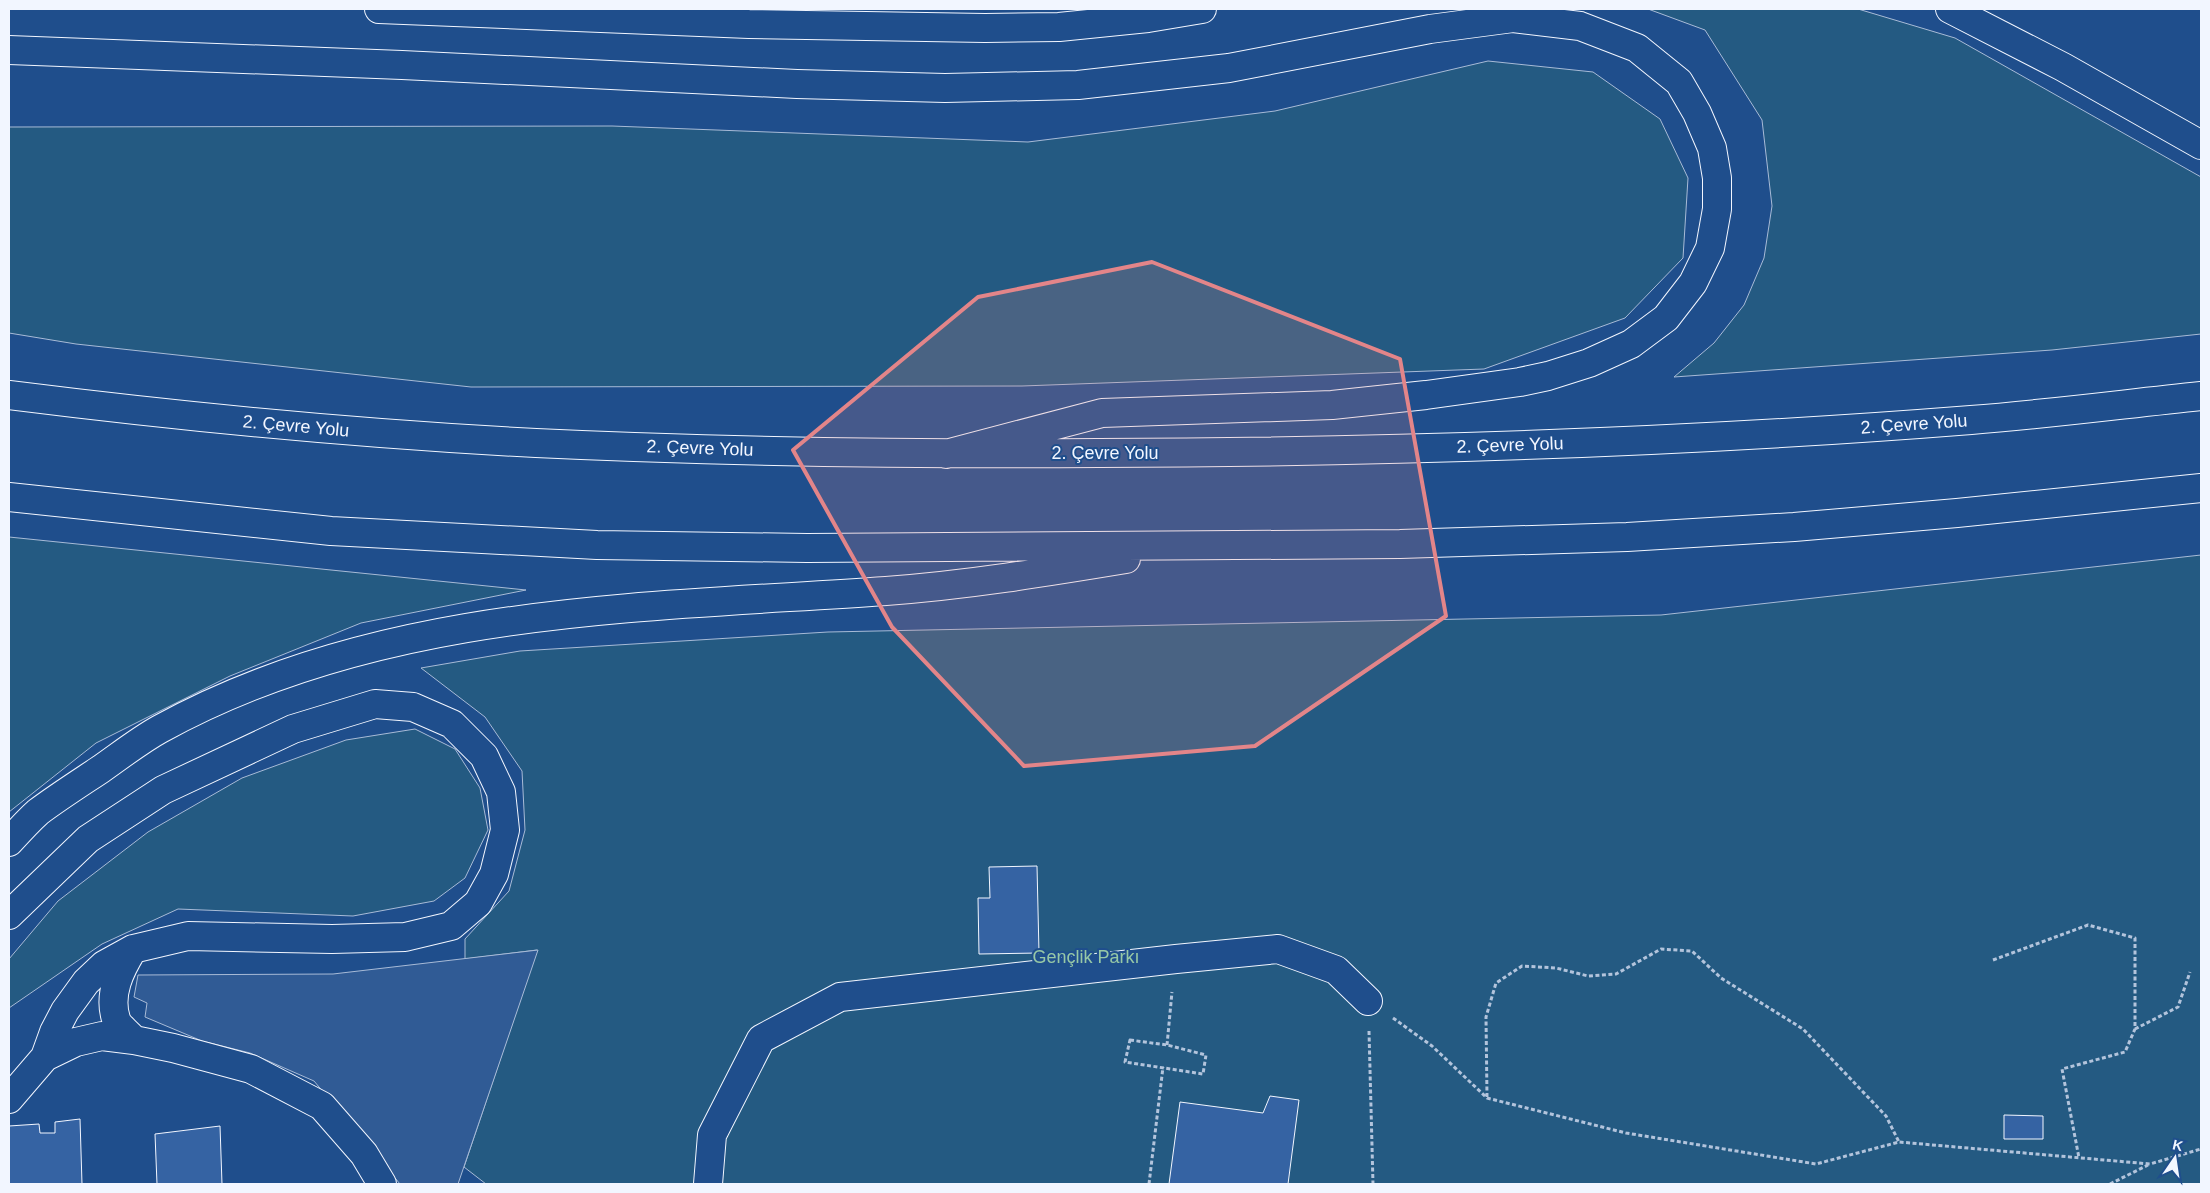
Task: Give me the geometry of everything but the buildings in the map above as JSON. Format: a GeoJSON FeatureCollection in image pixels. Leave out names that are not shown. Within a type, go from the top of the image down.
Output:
{"type":"FeatureCollection","features":[{"type":"Feature","properties":{"kind":"main road"},"geometry":{"type":"LineString","coordinates":[[379,9],[749,24],[986,28],[1059,27],[1148,18],[1202,9]]}},
{"type":"Feature","properties":{"kind":"main road"},"geometry":{"type":"LineString","coordinates":[[1950,9],[2062,67],[2201,146]]}},
{"type":"Feature","properties":{"kind":"main road"},"geometry":{"type":"LineString","coordinates":[[9,50],[402,65],[797,84],[945,88],[1078,85],[1229,68],[1430,30],[1513,18],[1580,26],[1637,48],[1679,82],[1697,113],[1712,148],[1717,178],[1717,209],[1710,248],[1693,283],[1666,318],[1631,344],[1589,363],[1548,376],[1520,382],[1426,396],[1351,403],[1102,413],[946,454]]}},
{"type":"Feature","properties":{"kind":"main road","name":"2. Çevre Yolu"},"geometry":{"type":"LineString","coordinates":[[9,395],[143,412],[430,437],[539,443],[946,454],[1228,453],[1508,446],[1788,433],[1947,421],[2201,396]]}},
{"type":"Feature","properties":{"kind":"main road"},"geometry":{"type":"LineString","coordinates":[[9,497],[331,531],[597,545],[817,548],[1400,544],[1628,537],[1794,527],[1947,514],[2201,488]]}},
{"type":"Feature","properties":{"kind":"main road"},"geometry":{"type":"LineString","coordinates":[[9,842],[36,814],[158,730],[229,694],[305,666],[398,641],[457,629],[536,617],[898,590],[1014,577],[1219,545]]}},
{"type":"Feature","properties":{"kind":"main road"},"geometry":{"type":"LineString","coordinates":[[9,916],[88,839],[163,790],[293,728],[375,704],[413,707],[452,724],[484,756],[501,792],[505,830],[494,874],[478,903],[451,926],[405,937],[332,939],[188,936],[133,949],[104,965],[86,982],[65,1011],[54,1032],[45,1058]]}},
{"type":"Feature","properties":{"kind":"main road"},"geometry":{"type":"LineString","coordinates":[[133,949],[120,971],[114,992],[116,1020],[134,1040]]}},
{"type":"Feature","properties":{"kind":"main road"},"geometry":{"type":"LineString","coordinates":[[708,1184],[712,1135],[761,1039],[840,998],[1278,949],[1336,970],[1368,1001]]}},
{"type":"Feature","properties":{"kind":"main road"},"geometry":{"type":"LineString","coordinates":[[9,1099],[45,1058],[76,1042],[102,1036],[134,1040],[251,1069],[322,1106],[364,1154],[382,1184]]}},
{"type":"Feature","properties":{"kind":"path"},"geometry":{"type":"LineString","coordinates":[[1993,960],[2088,925],[2135,938],[2135,1029],[2125,1052],[2062,1069],[2079,1158]]}},
{"type":"Feature","properties":{"kind":"path"},"geometry":{"type":"LineString","coordinates":[[1487,1098],[1486,1017],[1496,983],[1522,966],[1556,968],[1588,976],[1616,974],[1661,949],[1692,950],[1721,978],[1803,1029],[1886,1116],[1899,1142]]}},
{"type":"Feature","properties":{"kind":"path"},"geometry":{"type":"LineString","coordinates":[[1167,1045],[1176,959]]}},
{"type":"Feature","properties":{"kind":"path"},"geometry":{"type":"LineString","coordinates":[[2135,1029],[2178,1007],[2190,972]]}},
{"type":"Feature","properties":{"kind":"path"},"geometry":{"type":"LineString","coordinates":[[1368,1001],[1432,1046],[1487,1098],[1626,1133],[1816,1164],[1899,1142],[2150,1164]]}},
{"type":"Feature","properties":{"kind":"path"},"geometry":{"type":"LineString","coordinates":[[1368,1001],[1373,1184]]}},
{"type":"Feature","properties":{"kind":"path"},"geometry":{"type":"LineString","coordinates":[[1130,1040],[1167,1045],[1206,1054],[1203,1074],[1125,1062],[1130,1040]]}},
{"type":"Feature","properties":{"kind":"path"},"geometry":{"type":"LineString","coordinates":[[1149,1184],[1163,1067]]}},
{"type":"Feature","properties":{"kind":"path"},"geometry":{"type":"LineString","coordinates":[[2110,1184],[2150,1164],[2201,1149]]}},
{"type":"Feature","properties":{"kind":"highlighted area"},"geometry":{"type":"Polygon","coordinates":[[[1152,262],[1400,359],[1446,616],[1255,746],[1024,766],[892,627],[793,450],[978,297],[1152,262]]]}},
{"type":"Feature","properties":{"kind":"green space"},"geometry":{"type":"Polygon","coordinates":[[[1648,9],[1858,9],[1955,38],[2201,177],[2201,334],[2052,350],[1674,377],[1714,343],[1744,305],[1764,258],[1772,206],[1762,120],[1705,30],[1648,9]]]}},
{"type":"Feature","properties":{"kind":"green space"},"geometry":{"type":"Polygon","coordinates":[[[1488,61],[1593,72],[1660,119],[1688,178],[1683,258],[1625,318],[1484,369],[1022,386],[471,387],[76,344],[9,333],[9,127],[612,126],[1028,142],[1275,111],[1488,61]]]}},
{"type":"Feature","properties":{"kind":"green space"},"geometry":{"type":"Polygon","coordinates":[[[9,537],[526,590],[361,623],[230,676],[96,743],[9,812],[9,537]]]}},
{"type":"Feature","properties":{"kind":"green space","name":"Gençlik Parkı"},"geometry":{"type":"Polygon","coordinates":[[[2201,555],[2201,1184],[486,1184],[464,1167],[537,950],[465,959],[465,939],[509,891],[525,830],[522,771],[485,717],[421,668],[520,651],[828,632],[1661,615],[2201,555]]]}},
{"type":"Feature","properties":{"kind":"green space"},"geometry":{"type":"Polygon","coordinates":[[[415,729],[455,749],[480,788],[488,830],[465,878],[434,901],[353,916],[178,909],[102,944],[9,1008],[9,959],[58,901],[148,832],[242,778],[346,740],[415,729]]]}},
{"type":"Feature","properties":{"kind":"shaded area"},"geometry":{"type":"Polygon","coordinates":[[[538,950],[458,1184],[400,1184],[314,1081],[250,1053],[202,1041],[145,1017],[147,1003],[134,997],[138,975],[333,974],[538,950]]]}}]}
